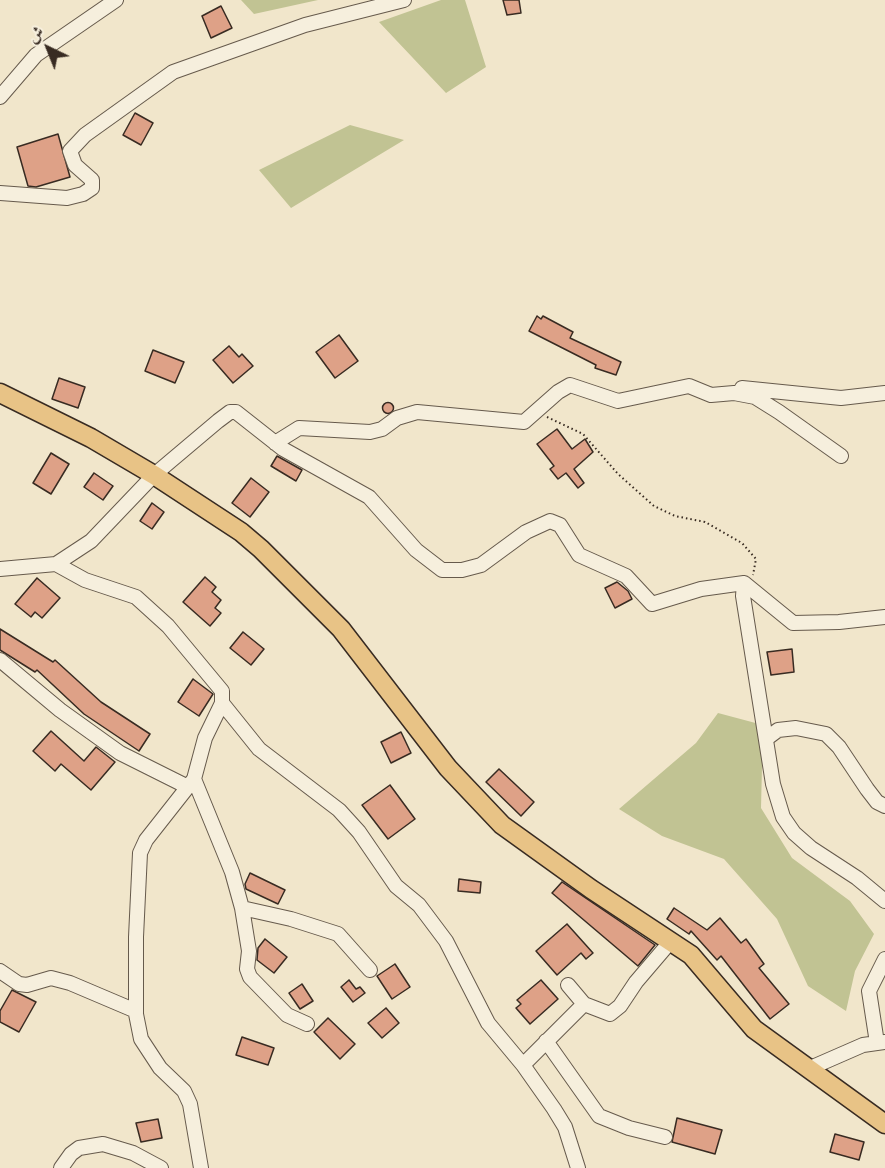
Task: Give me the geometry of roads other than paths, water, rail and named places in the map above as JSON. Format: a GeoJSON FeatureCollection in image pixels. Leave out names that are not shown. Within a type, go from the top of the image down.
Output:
{"type":"FeatureCollection","features":[{"type":"Feature","properties":{"kind":"main road"},"geometry":{"type":"LineString","coordinates":[[0,393],[91,438],[154,475],[240,532],[314,599],[341,628],[448,768],[502,825],[591,889],[691,955],[712,976],[740,1015],[754,1029],[885,1124]]}},
{"type":"Feature","properties":{"kind":"street"},"geometry":{"type":"LineString","coordinates":[[0,97],[36,55],[116,0]]}},
{"type":"Feature","properties":{"kind":"street"},"geometry":{"type":"LineString","coordinates":[[0,193],[67,198],[83,194],[92,188],[92,180],[75,165],[70,151],[85,135],[172,72],[305,25],[404,0]]}},
{"type":"Feature","properties":{"kind":"street"},"geometry":{"type":"LineString","coordinates":[[275,443],[299,428],[370,432],[382,429],[397,418],[417,412],[524,422],[558,392],[570,385],[618,400],[631,400],[653,392],[689,386],[711,395],[744,394],[754,397],[779,411],[841,456]]}},
{"type":"Feature","properties":{"kind":"street"},"geometry":{"type":"LineString","coordinates":[[726,394],[742,388],[841,398],[885,393]]}},
{"type":"Feature","properties":{"kind":"street"},"geometry":{"type":"LineString","coordinates":[[0,569],[56,564],[91,541],[154,475],[230,412],[236,412],[275,443],[369,497],[416,550],[442,570],[462,570],[481,565],[526,532],[550,521],[560,525],[579,555],[626,576],[652,604],[701,589],[744,583],[794,622],[839,622],[885,617]]}},
{"type":"Feature","properties":{"kind":"street"},"geometry":{"type":"LineString","coordinates":[[56,564],[86,580],[136,597],[154,611],[222,691],[222,703],[205,738],[191,783],[146,840],[140,853],[136,1011],[141,1039],[149,1054],[184,1090],[190,1104],[201,1168]]}},
{"type":"Feature","properties":{"kind":"street"},"geometry":{"type":"LineString","coordinates":[[744,583],[743,596],[773,784],[783,817],[794,833],[811,848],[857,878],[885,901]]}},
{"type":"Feature","properties":{"kind":"street"},"geometry":{"type":"LineString","coordinates":[[0,660],[60,710],[120,753],[191,783],[232,872],[242,908],[250,977],[287,1015],[307,1024]]}},
{"type":"Feature","properties":{"kind":"street"},"geometry":{"type":"LineString","coordinates":[[222,703],[259,749],[339,810],[359,832],[396,886],[419,905],[446,940],[488,1023],[524,1065],[565,1128],[578,1168]]}},
{"type":"Feature","properties":{"kind":"street"},"geometry":{"type":"LineString","coordinates":[[766,739],[778,730],[796,728],[826,734],[839,747],[867,789],[885,806]]}},
{"type":"Feature","properties":{"kind":"street"},"geometry":{"type":"LineString","coordinates":[[242,908],[291,919],[338,934],[370,970]]}},
{"type":"Feature","properties":{"kind":"street"},"geometry":{"type":"LineString","coordinates":[[568,985],[584,1004],[610,1014],[620,1006],[636,982],[671,941]]}},
{"type":"Feature","properties":{"kind":"street"},"geometry":{"type":"LineString","coordinates":[[808,1068],[863,1045],[881,1043],[869,991],[885,959]]}},
{"type":"Feature","properties":{"kind":"street"},"geometry":{"type":"LineString","coordinates":[[0,971],[18,984],[27,985],[51,978],[70,983],[136,1011]]}},
{"type":"Feature","properties":{"kind":"street"},"geometry":{"type":"LineString","coordinates":[[524,1065],[584,1004]]}},
{"type":"Feature","properties":{"kind":"street"},"geometry":{"type":"LineString","coordinates":[[546,1041],[599,1116],[620,1125],[665,1137]]}},
{"type":"Feature","properties":{"kind":"street"},"geometry":{"type":"LineString","coordinates":[[61,1168],[71,1154],[79,1148],[103,1144],[133,1153],[161,1168]]}}]}
